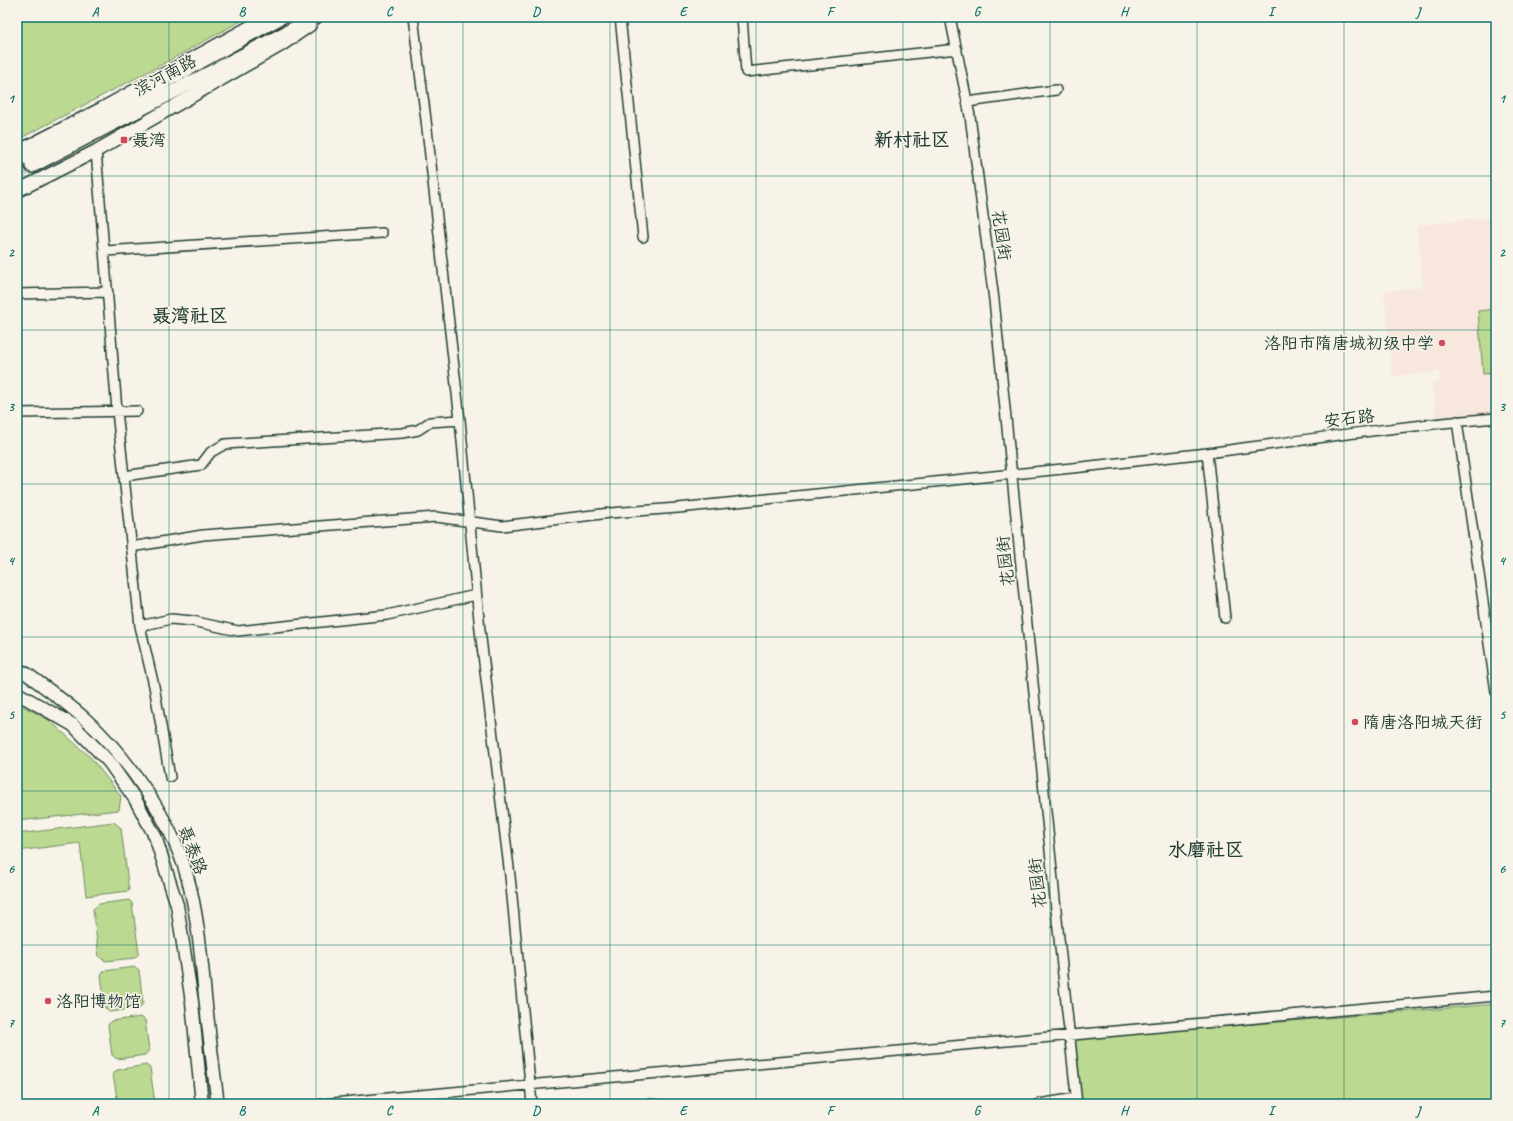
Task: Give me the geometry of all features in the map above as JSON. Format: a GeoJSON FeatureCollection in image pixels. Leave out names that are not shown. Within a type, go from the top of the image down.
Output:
{"type":"FeatureCollection","features":[{"type":"Feature","properties":{"kind":"main road"},"geometry":{"type":"LineString","coordinates":[[25,159],[101,109],[268,17]]}},
{"type":"Feature","properties":{"kind":"main road","name":"滨河南路"},"geometry":{"type":"LineString","coordinates":[[25,159],[281,17]]}},
{"type":"Feature","properties":{"kind":"main road","name":"滨河南路"},"geometry":{"type":"LineString","coordinates":[[25,159],[316,17]]}},
{"type":"Feature","properties":{"kind":"main road"},"geometry":{"type":"LineString","coordinates":[[17,191],[96,151],[281,45],[322,17]]}},
{"type":"Feature","properties":{"kind":"main road","name":"聂泰路"},"geometry":{"type":"LineString","coordinates":[[17,669],[27,674],[81,714],[117,752],[145,789],[173,838],[187,875],[195,912],[202,956],[210,1044],[218,1104]]}},
{"type":"Feature","properties":{"kind":"main road","name":"聂泰路"},"geometry":{"type":"LineString","coordinates":[[17,693],[73,725],[109,762],[136,799],[155,836],[177,905],[192,1002],[202,1104]]}},
{"type":"Feature","properties":{"kind":"street"},"geometry":{"type":"LineString","coordinates":[[413,17],[460,420],[476,595],[510,876],[532,1104]]}},
{"type":"Feature","properties":{"kind":"street"},"geometry":{"type":"LineString","coordinates":[[620,17],[643,237]]}},
{"type":"Feature","properties":{"kind":"street"},"geometry":{"type":"LineString","coordinates":[[742,17],[746,72],[957,48]]}},
{"type":"Feature","properties":{"kind":"street","name":"花园街"},"geometry":{"type":"LineString","coordinates":[[950,17],[967,102],[994,300],[1076,1101]]}},
{"type":"Feature","properties":{"kind":"street"},"geometry":{"type":"LineString","coordinates":[[967,102],[1056,90]]}},
{"type":"Feature","properties":{"kind":"street"},"geometry":{"type":"LineString","coordinates":[[96,151],[124,476],[140,626],[154,686],[170,777]]}},
{"type":"Feature","properties":{"kind":"street"},"geometry":{"type":"LineString","coordinates":[[105,252],[382,233]]}},
{"type":"Feature","properties":{"kind":"street"},"geometry":{"type":"LineString","coordinates":[[17,294],[108,292]]}},
{"type":"Feature","properties":{"kind":"street"},"geometry":{"type":"LineString","coordinates":[[17,413],[137,411]]}},
{"type":"Feature","properties":{"kind":"street","name":"安石路"},"geometry":{"type":"LineString","coordinates":[[132,547],[203,535],[436,517],[470,523],[502,526],[610,512],[678,508],[1207,453],[1457,421],[1496,418]]}},
{"type":"Feature","properties":{"kind":"street"},"geometry":{"type":"LineString","coordinates":[[124,476],[201,465],[211,452],[225,444],[403,433],[418,430],[430,422],[460,420]]}},
{"type":"Feature","properties":{"kind":"street"},"geometry":{"type":"LineString","coordinates":[[1457,421],[1496,692]]}},
{"type":"Feature","properties":{"kind":"street"},"geometry":{"type":"LineString","coordinates":[[1207,453],[1225,618]]}},
{"type":"Feature","properties":{"kind":"street"},"geometry":{"type":"LineString","coordinates":[[140,626],[171,619],[192,621],[238,631],[387,615],[476,595]]}},
{"type":"Feature","properties":{"kind":"street"},"geometry":{"type":"LineString","coordinates":[[322,1104],[1496,996]]}},
{"type":"Feature","properties":{"kind":"street"},"geometry":{"type":"LineString","coordinates":[[1039,1104],[1076,1101]]}},
{"type":"Feature","properties":{"kind":"shaded area","name":"洛阳市隋唐城初级中学"},"geometry":{"type":"Polygon","coordinates":[[[1496,217],[1496,415],[1436,421],[1432,382],[1440,382],[1439,372],[1392,376],[1384,291],[1423,287],[1417,225],[1496,217]]]}},
{"type":"Feature","properties":{"kind":"green space"},"geometry":{"type":"Polygon","coordinates":[[[17,17],[248,17],[161,65],[17,140],[17,17]]]}},
{"type":"Feature","properties":{"kind":"green space"},"geometry":{"type":"Polygon","coordinates":[[[1496,309],[1496,373],[1483,374],[1478,311],[1496,309]]]}},
{"type":"Feature","properties":{"kind":"green space"},"geometry":{"type":"Polygon","coordinates":[[[17,703],[49,720],[91,758],[121,796],[119,810],[17,821],[17,703]]]}},
{"type":"Feature","properties":{"kind":"green space"},"geometry":{"type":"Polygon","coordinates":[[[114,822],[121,828],[129,891],[86,896],[80,843],[17,851],[17,834],[114,822]]]}},
{"type":"Feature","properties":{"kind":"green space"},"geometry":{"type":"Polygon","coordinates":[[[129,900],[132,903],[139,953],[135,958],[106,961],[99,957],[93,909],[99,904],[129,900]]]}},
{"type":"Feature","properties":{"kind":"green space"},"geometry":{"type":"Polygon","coordinates":[[[135,967],[139,970],[143,1003],[140,1008],[109,1012],[105,1008],[101,975],[104,971],[135,967]]]}},
{"type":"Feature","properties":{"kind":"green space"},"geometry":{"type":"Polygon","coordinates":[[[1496,1004],[1496,1104],[1082,1104],[1074,1039],[1496,1004]]]}},
{"type":"Feature","properties":{"kind":"green space"},"geometry":{"type":"Polygon","coordinates":[[[141,1017],[145,1020],[149,1050],[145,1055],[117,1059],[112,1055],[108,1025],[111,1021],[141,1017]]]}},
{"type":"Feature","properties":{"kind":"green space"},"geometry":{"type":"Polygon","coordinates":[[[146,1065],[150,1068],[155,1104],[118,1104],[113,1074],[117,1070],[146,1065]]]}},
{"type":"Feature","properties":{"kind":"water"},"geometry":{"type":"Polygon","coordinates":[[[648,1098],[678,1102],[679,1104],[640,1104],[648,1098]]]}},
{"type":"Feature","properties":{"kind":"tunnel"},"geometry":{"type":"LineString","coordinates":[[17,163],[27,158]]}},
{"type":"Feature","properties":{"kind":"tunnel"},"geometry":{"type":"LineString","coordinates":[[17,174],[32,166]]}},
{"type":"Feature","properties":{"kind":"place","name":"聂湾"},"geometry":{"type":"Point","coordinates":[124,140]}},
{"type":"Feature","properties":{"kind":"place","name":"洛阳市隋唐城初级中学"},"geometry":{"type":"Point","coordinates":[1442,343]}},
{"type":"Feature","properties":{"kind":"place","name":"隋唐洛阳城天街"},"geometry":{"type":"Point","coordinates":[1355,722]}},
{"type":"Feature","properties":{"kind":"place","name":"洛阳博物馆"},"geometry":{"type":"Point","coordinates":[48,1001]}},
{"type":"Feature","properties":{"kind":"district","name":"新村社区"},"geometry":{"type":"Point","coordinates":[912,139]}},
{"type":"Feature","properties":{"kind":"district","name":"聂湾社区"},"geometry":{"type":"Point","coordinates":[190,315]}},
{"type":"Feature","properties":{"kind":"district","name":"水磨社区"},"geometry":{"type":"Point","coordinates":[1206,849]}}]}
